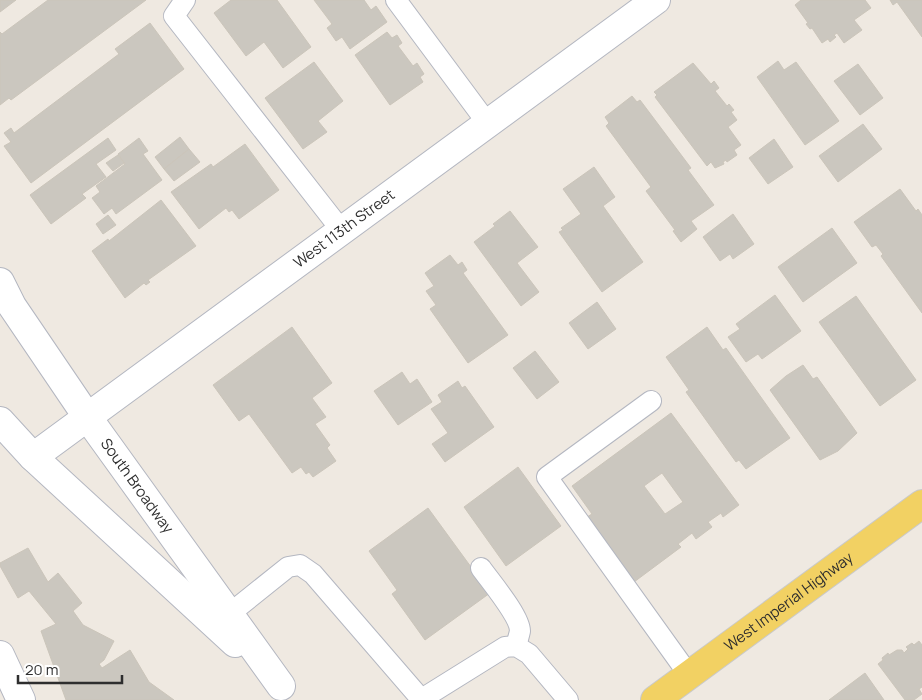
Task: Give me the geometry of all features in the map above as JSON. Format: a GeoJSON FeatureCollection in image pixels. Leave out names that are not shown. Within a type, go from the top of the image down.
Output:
{"type":"FeatureCollection","features":[{"type":"Feature","properties":{"kind":"main road","name":"West Imperial Highway"},"geometry":{"type":"LineString","coordinates":[[655,700],[922,504]]}},
{"type":"Feature","properties":{"kind":"street","name":"West 113th Street"},"geometry":{"type":"LineString","coordinates":[[33,457],[656,0]]}},
{"type":"Feature","properties":{"kind":"street","name":"South Broadway"},"geometry":{"type":"LineString","coordinates":[[0,282],[12,306],[222,620]]}},
{"type":"Feature","properties":{"kind":"street","name":"South Broadway"},"geometry":{"type":"LineString","coordinates":[[0,421],[33,457],[222,620],[287,693]]}},
{"type":"Feature","properties":{"kind":"street"},"geometry":{"type":"LineString","coordinates":[[0,655],[21,700]]}},
{"type":"Feature","properties":{"kind":"lane"},"geometry":{"type":"LineString","coordinates":[[185,0],[174,16],[342,231]]}},
{"type":"Feature","properties":{"kind":"lane"},"geometry":{"type":"LineString","coordinates":[[396,0],[488,124]]}},
{"type":"Feature","properties":{"kind":"lane"},"geometry":{"type":"LineString","coordinates":[[651,401],[547,477],[689,675]]}},
{"type":"Feature","properties":{"kind":"lane"},"geometry":{"type":"LineString","coordinates":[[222,620],[288,567],[300,565],[313,574],[420,699],[505,647],[516,646],[529,654],[568,700]]}},
{"type":"Feature","properties":{"kind":"lane"},"geometry":{"type":"LineString","coordinates":[[481,568],[510,608],[519,624],[520,632],[516,646]]}},
{"type":"Feature","properties":{"kind":"building"},"geometry":{"type":"Polygon","coordinates":[[[0,0],[16,0],[0,12],[0,0]]]}},
{"type":"Feature","properties":{"kind":"building"},"geometry":{"type":"Polygon","coordinates":[[[48,0],[146,0],[11,100],[9,98],[0,105],[0,32],[2,34],[48,0]]]}},
{"type":"Feature","properties":{"kind":"building"},"geometry":{"type":"Polygon","coordinates":[[[231,0],[277,0],[311,47],[283,68],[264,42],[246,56],[214,13],[231,0]]]}},
{"type":"Feature","properties":{"kind":"building"},"geometry":{"type":"Polygon","coordinates":[[[314,0],[364,0],[371,10],[376,6],[387,22],[350,49],[342,37],[336,41],[327,28],[332,24],[314,0]]]}},
{"type":"Feature","properties":{"kind":"building"},"geometry":{"type":"Polygon","coordinates":[[[801,0],[865,0],[871,8],[854,20],[862,30],[844,43],[837,33],[834,35],[836,37],[830,42],[828,39],[822,43],[812,28],[810,29],[806,24],[808,23],[795,5],[801,0]]]}},
{"type":"Feature","properties":{"kind":"building"},"geometry":{"type":"Polygon","coordinates":[[[890,0],[922,0],[922,37],[897,2],[893,5],[890,0]]]}},
{"type":"Feature","properties":{"kind":"building"},"geometry":{"type":"Polygon","coordinates":[[[150,23],[184,69],[31,183],[4,146],[11,142],[4,133],[11,128],[14,133],[119,54],[115,49],[150,23]]]}},
{"type":"Feature","properties":{"kind":"building"},"geometry":{"type":"Polygon","coordinates":[[[387,32],[392,38],[397,35],[402,43],[398,46],[413,66],[417,63],[424,74],[420,77],[423,82],[390,105],[355,55],[387,32]]]}},
{"type":"Feature","properties":{"kind":"building"},"geometry":{"type":"Polygon","coordinates":[[[778,61],[784,70],[796,62],[839,121],[805,145],[757,77],[778,61]]]}},
{"type":"Feature","properties":{"kind":"building"},"geometry":{"type":"Polygon","coordinates":[[[314,62],[343,101],[318,121],[327,132],[303,149],[265,98],[314,62]]]}},
{"type":"Feature","properties":{"kind":"building"},"geometry":{"type":"Polygon","coordinates":[[[693,63],[711,84],[714,81],[719,88],[715,91],[727,106],[729,104],[734,110],[731,112],[737,120],[728,127],[741,145],[734,150],[737,155],[715,168],[711,162],[707,166],[655,97],[657,95],[654,92],[693,63]]]}},
{"type":"Feature","properties":{"kind":"building"},"geometry":{"type":"Polygon","coordinates":[[[858,64],[883,98],[860,115],[834,81],[858,64]]]}},
{"type":"Feature","properties":{"kind":"building"},"geometry":{"type":"Polygon","coordinates":[[[632,96],[637,102],[640,100],[691,168],[688,170],[714,205],[691,221],[697,229],[681,242],[673,231],[675,230],[646,191],[651,187],[606,126],[609,123],[605,117],[632,96]]]}},
{"type":"Feature","properties":{"kind":"building"},"geometry":{"type":"Polygon","coordinates":[[[863,124],[882,149],[838,182],[819,156],[863,124]]]}},
{"type":"Feature","properties":{"kind":"building"},"geometry":{"type":"Polygon","coordinates":[[[180,137],[189,149],[164,169],[155,157],[180,137]]]}},
{"type":"Feature","properties":{"kind":"building"},"geometry":{"type":"Polygon","coordinates":[[[108,138],[116,150],[96,164],[106,177],[82,194],[86,198],[51,224],[30,195],[108,138]]]}},
{"type":"Feature","properties":{"kind":"building"},"geometry":{"type":"Polygon","coordinates":[[[139,138],[148,151],[143,154],[162,180],[116,214],[112,208],[104,214],[92,198],[100,192],[96,186],[125,164],[118,154],[139,138]]]}},
{"type":"Feature","properties":{"kind":"building"},"geometry":{"type":"Polygon","coordinates":[[[774,139],[793,167],[768,184],[749,158],[774,139]]]}},
{"type":"Feature","properties":{"kind":"building"},"geometry":{"type":"Polygon","coordinates":[[[245,144],[279,190],[239,219],[232,210],[229,212],[226,208],[199,229],[171,192],[211,164],[213,167],[245,144]]]}},
{"type":"Feature","properties":{"kind":"building"},"geometry":{"type":"Polygon","coordinates":[[[189,149],[200,162],[174,181],[164,169],[189,149]]]}},
{"type":"Feature","properties":{"kind":"building"},"geometry":{"type":"Polygon","coordinates":[[[118,155],[124,163],[113,171],[106,163],[118,155]]]}},
{"type":"Feature","properties":{"kind":"building"},"geometry":{"type":"Polygon","coordinates":[[[594,167],[615,197],[603,206],[643,262],[602,292],[559,232],[563,230],[561,228],[581,214],[563,189],[594,167]]]}},
{"type":"Feature","properties":{"kind":"building"},"geometry":{"type":"Polygon","coordinates":[[[900,189],[916,211],[918,209],[922,215],[922,313],[881,256],[883,254],[876,245],[872,247],[854,222],[900,189]]]}},
{"type":"Feature","properties":{"kind":"building"},"geometry":{"type":"Polygon","coordinates":[[[161,200],[196,246],[148,280],[150,282],[146,285],[144,283],[125,298],[92,251],[108,239],[109,241],[161,200]]]}},
{"type":"Feature","properties":{"kind":"building"},"geometry":{"type":"Polygon","coordinates":[[[510,211],[538,247],[517,263],[539,292],[521,306],[474,242],[495,226],[493,224],[510,211]]]}},
{"type":"Feature","properties":{"kind":"building"},"geometry":{"type":"Polygon","coordinates":[[[733,214],[754,244],[733,259],[730,254],[720,261],[703,237],[733,214]]]}},
{"type":"Feature","properties":{"kind":"building"},"geometry":{"type":"Polygon","coordinates":[[[108,215],[116,225],[103,234],[96,224],[108,215]]]}},
{"type":"Feature","properties":{"kind":"building"},"geometry":{"type":"Polygon","coordinates":[[[832,228],[857,263],[803,302],[778,267],[832,228]]]}},
{"type":"Feature","properties":{"kind":"building"},"geometry":{"type":"Polygon","coordinates":[[[450,255],[458,265],[462,262],[467,270],[463,273],[508,335],[468,363],[430,309],[436,305],[426,291],[434,286],[425,273],[450,255]]]}},
{"type":"Feature","properties":{"kind":"building"},"geometry":{"type":"Polygon","coordinates":[[[775,295],[801,331],[762,359],[758,354],[746,362],[728,337],[740,329],[736,324],[775,295]]]}},
{"type":"Feature","properties":{"kind":"building"},"geometry":{"type":"Polygon","coordinates":[[[856,296],[916,380],[880,406],[819,322],[856,296]]]}},
{"type":"Feature","properties":{"kind":"building"},"geometry":{"type":"Polygon","coordinates":[[[597,302],[616,329],[588,349],[569,323],[597,302]]]}},
{"type":"Feature","properties":{"kind":"building"},"geometry":{"type":"Polygon","coordinates":[[[292,327],[332,383],[312,398],[326,417],[315,424],[330,445],[327,448],[336,461],[313,477],[309,472],[306,474],[301,467],[292,473],[249,414],[239,421],[213,385],[292,327]]]}},
{"type":"Feature","properties":{"kind":"building"},"geometry":{"type":"Polygon","coordinates":[[[707,327],[723,350],[726,348],[790,438],[746,469],[739,460],[736,462],[686,392],[689,390],[666,357],[707,327]]]}},
{"type":"Feature","properties":{"kind":"building"},"geometry":{"type":"Polygon","coordinates":[[[535,351],[559,382],[537,399],[513,368],[535,351]]]}},
{"type":"Feature","properties":{"kind":"building"},"geometry":{"type":"Polygon","coordinates":[[[803,365],[813,379],[817,377],[857,433],[838,451],[820,460],[770,390],[803,365]]]}},
{"type":"Feature","properties":{"kind":"building"},"geometry":{"type":"Polygon","coordinates":[[[402,372],[410,384],[417,379],[432,402],[398,425],[374,391],[402,372]]]}},
{"type":"Feature","properties":{"kind":"building"},"geometry":{"type":"Polygon","coordinates":[[[458,381],[462,388],[465,386],[494,427],[445,462],[432,444],[448,433],[431,409],[442,402],[438,395],[458,381]]]}},
{"type":"Feature","properties":{"kind":"building"},"geometry":{"type":"Polygon","coordinates":[[[671,413],[739,505],[723,517],[721,513],[708,522],[712,527],[696,539],[692,533],[678,544],[681,547],[634,582],[587,517],[592,514],[572,486],[671,413]],[[662,473],[644,486],[665,514],[683,502],[662,473]]]}},
{"type":"Feature","properties":{"kind":"building"},"geometry":{"type":"Polygon","coordinates":[[[518,467],[561,526],[506,566],[464,507],[518,467]]]}},
{"type":"Feature","properties":{"kind":"building"},"geometry":{"type":"Polygon","coordinates":[[[428,508],[490,593],[425,640],[392,594],[397,590],[369,551],[428,508]]]}},
{"type":"Feature","properties":{"kind":"building"},"geometry":{"type":"Polygon","coordinates":[[[28,548],[48,582],[58,573],[82,603],[73,611],[83,625],[114,641],[104,660],[99,664],[102,668],[130,650],[149,682],[174,700],[66,700],[41,631],[56,624],[29,591],[18,598],[0,566],[0,563],[28,548]]]}},
{"type":"Feature","properties":{"kind":"building"},"geometry":{"type":"Polygon","coordinates":[[[919,641],[922,645],[922,687],[919,689],[922,694],[914,700],[905,700],[878,664],[888,653],[889,655],[897,650],[902,650],[904,653],[908,649],[906,647],[912,643],[914,645],[919,641]]]}},
{"type":"Feature","properties":{"kind":"building"},"geometry":{"type":"Polygon","coordinates":[[[865,673],[884,700],[829,700],[865,673]]]}}]}
